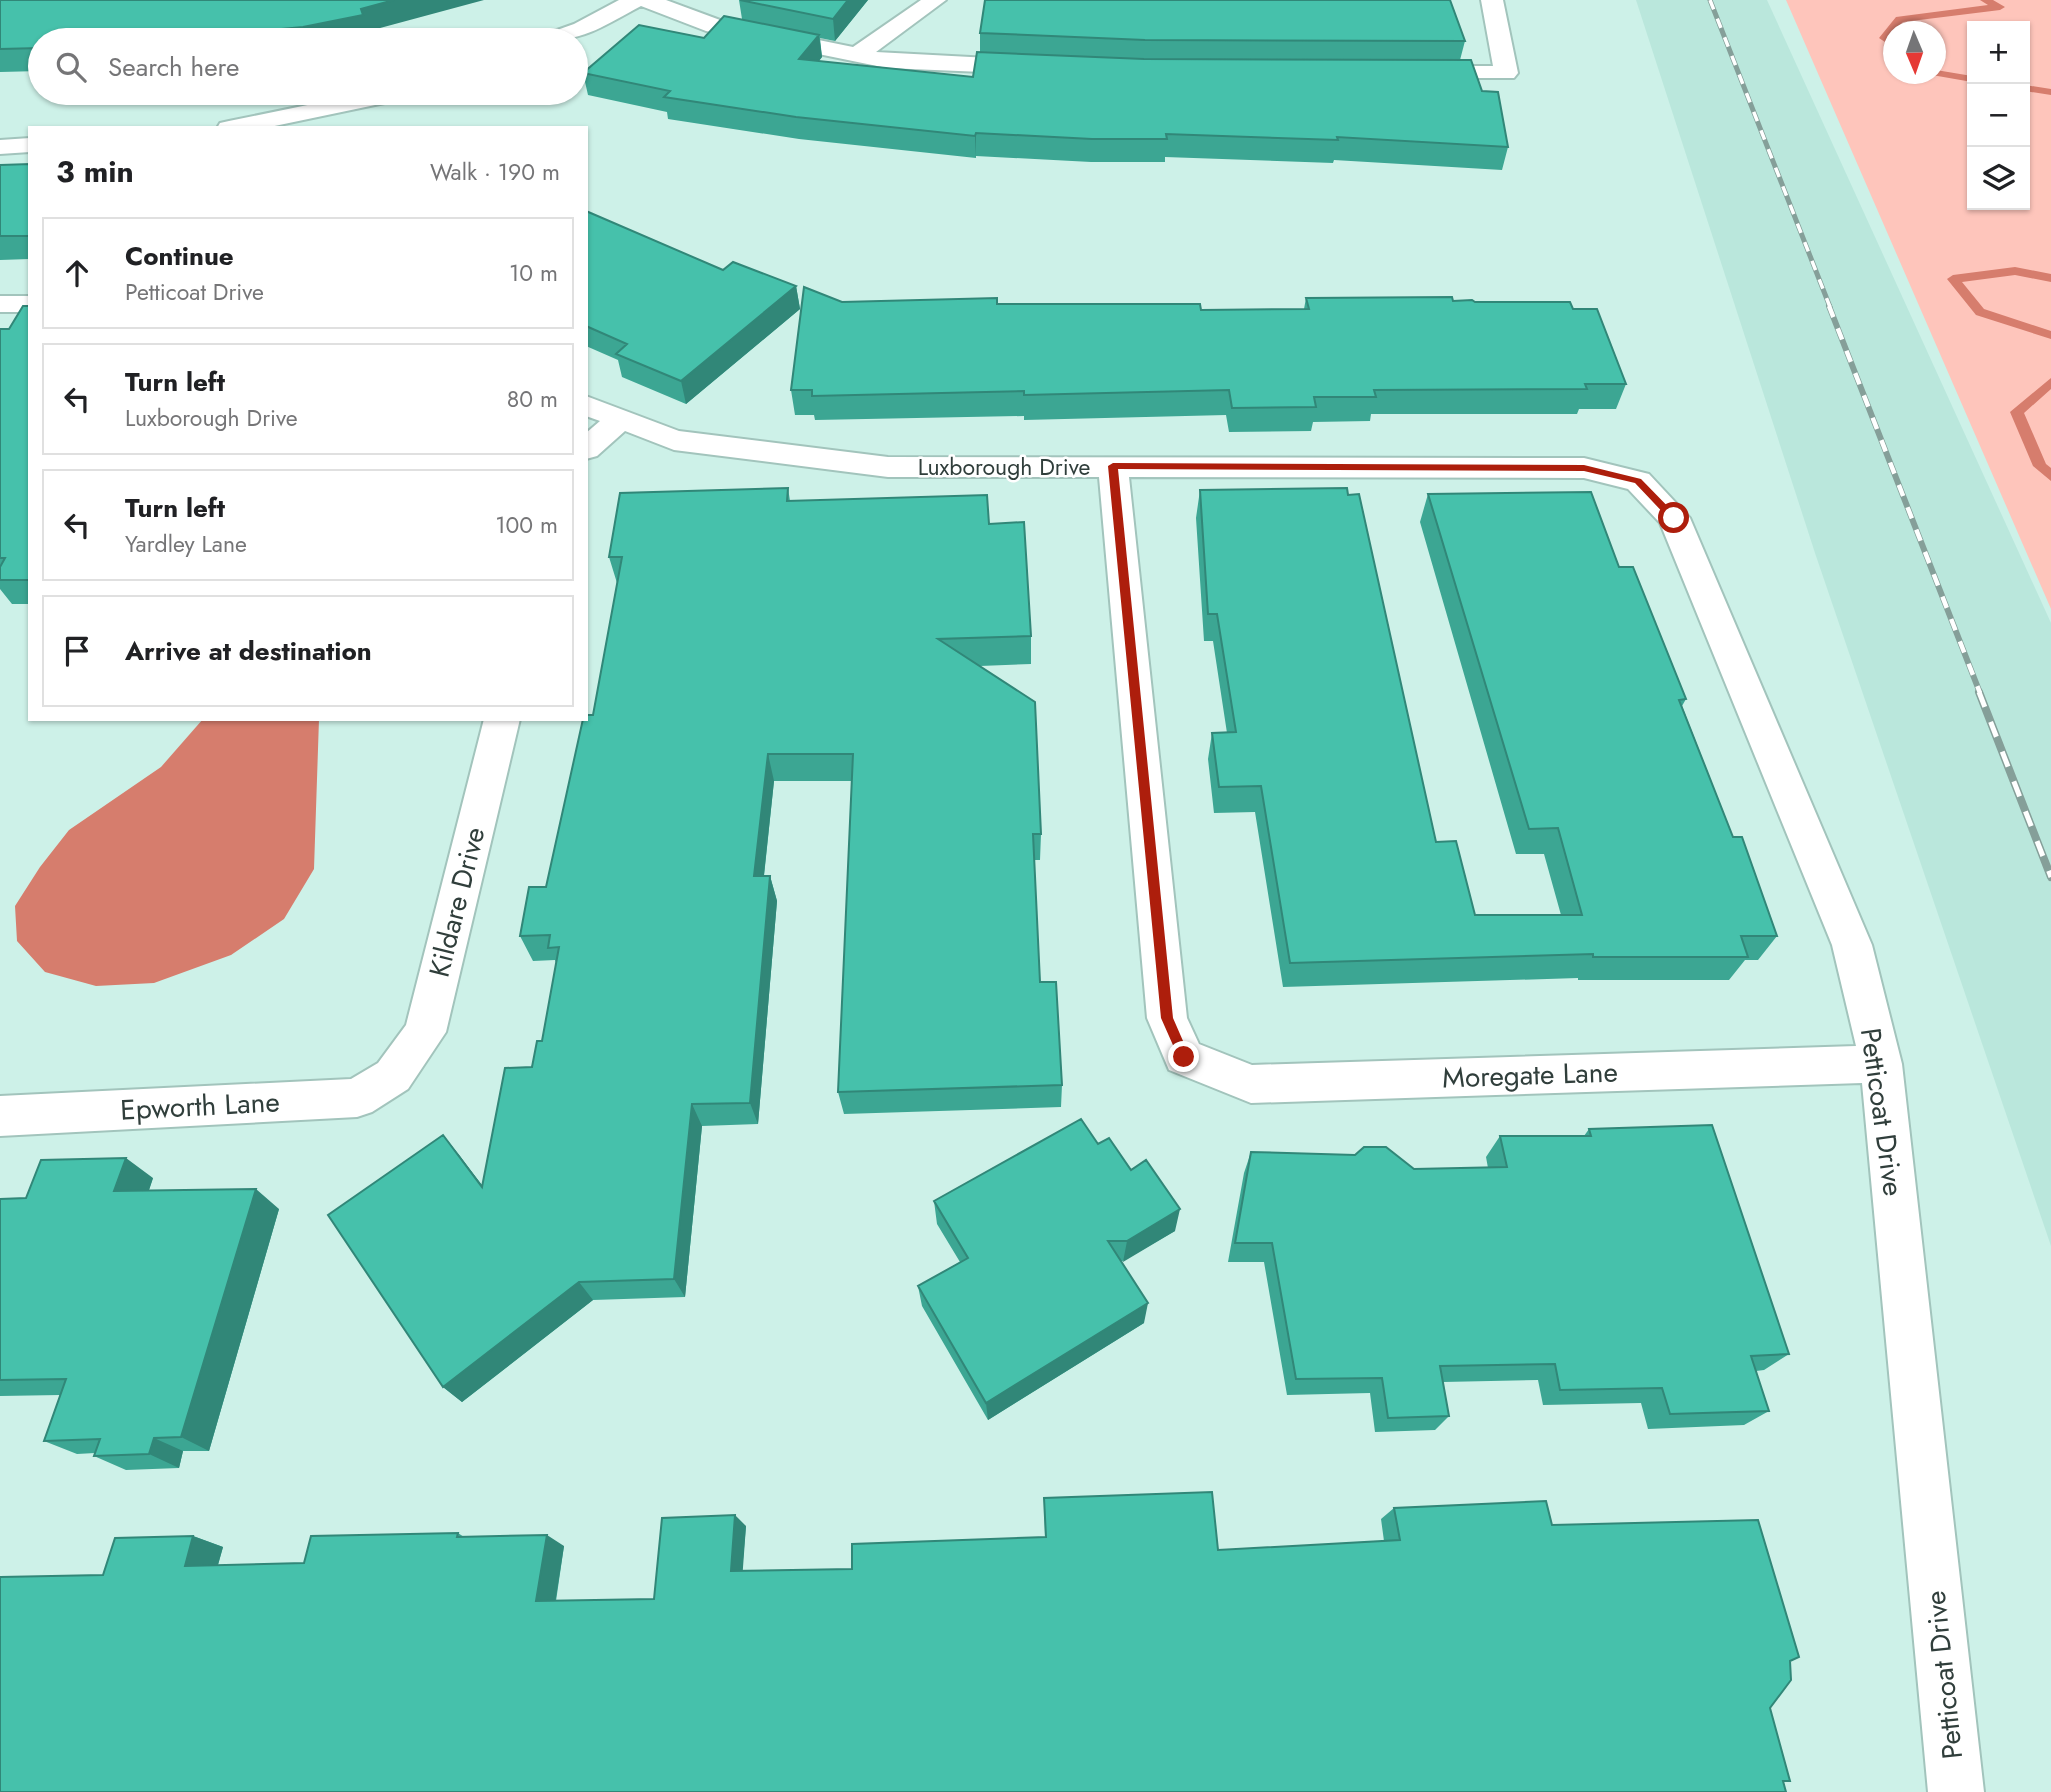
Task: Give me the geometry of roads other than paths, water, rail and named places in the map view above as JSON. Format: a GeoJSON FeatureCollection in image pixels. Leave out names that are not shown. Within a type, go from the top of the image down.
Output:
{"type":"FeatureCollection","features":[{"type":"Feature","properties":{"kind":"street"},"geometry":{"type":"LineString","coordinates":[[584,28],[635,0]]}},
{"type":"Feature","properties":{"kind":"street"},"geometry":{"type":"LineString","coordinates":[[646,0],[714,26],[887,61],[1049,68]]}},
{"type":"Feature","properties":{"kind":"street"},"geometry":{"type":"LineString","coordinates":[[857,55],[935,0]]}},
{"type":"Feature","properties":{"kind":"street"},"geometry":{"type":"LineString","coordinates":[[1408,73],[1506,73],[1492,0]]}},
{"type":"Feature","properties":{"kind":"street"},"geometry":{"type":"LineString","coordinates":[[248,126],[306,120],[358,105]]}},
{"type":"Feature","properties":{"kind":"street"},"geometry":{"type":"LineString","coordinates":[[0,147],[28,145]]}},
{"type":"Feature","properties":{"kind":"street"},"geometry":{"type":"LineString","coordinates":[[0,304],[28,304]]}},
{"type":"Feature","properties":{"kind":"street","name":"Luxborough Drive"},"geometry":{"type":"LineString","coordinates":[[588,406],[674,440],[888,467],[1584,468],[1638,481]]}},
{"type":"Feature","properties":{"kind":"street"},"geometry":{"type":"LineString","coordinates":[[588,447],[621,419]]}},
{"type":"Feature","properties":{"kind":"street","name":"Moregate Lane"},"geometry":{"type":"LineString","coordinates":[[1113,466],[1167,1018],[1184,1057],[1251,1084],[1881,1064]]}},
{"type":"Feature","properties":{"kind":"street","name":"Petticoat Drive"},"geometry":{"type":"LineString","coordinates":[[1638,481],[1674,518],[1852,945],[1881,1064],[1956,1792]]}},
{"type":"Feature","properties":{"kind":"street","name":"Kildare Drive"},"geometry":{"type":"LineString","coordinates":[[393,1076],[425,1032],[502,721]]}},
{"type":"Feature","properties":{"kind":"street","name":"Epworth Lane"},"geometry":{"type":"LineString","coordinates":[[0,1116],[357,1098],[393,1076]]}},
{"type":"Feature","properties":{"kind":"waterway"},"geometry":{"type":"LineString","coordinates":[[1898,21],[2000,7],[1985,0]]}},
{"type":"Feature","properties":{"kind":"waterway"},"geometry":{"type":"LineString","coordinates":[[1946,75],[1967,78]]}},
{"type":"Feature","properties":{"kind":"waterway"},"geometry":{"type":"LineString","coordinates":[[2030,89],[2051,92]]}},
{"type":"Feature","properties":{"kind":"waterway"},"geometry":{"type":"LineString","coordinates":[[2051,278],[2015,271],[1953,279],[1980,312],[2051,335]]}},
{"type":"Feature","properties":{"kind":"waterway"},"geometry":{"type":"LineString","coordinates":[[2051,382],[2017,412],[2040,466],[2051,476]]}},
{"type":"Feature","properties":{"kind":"railway"},"geometry":{"type":"LineString","coordinates":[[1710,0],[1830,307]]}},
{"type":"Feature","properties":{"kind":"railway"},"geometry":{"type":"LineString","coordinates":[[1829,306],[1980,693]]}},
{"type":"Feature","properties":{"kind":"railway"},"geometry":{"type":"LineString","coordinates":[[1979,692],[2051,877]]}}]}
